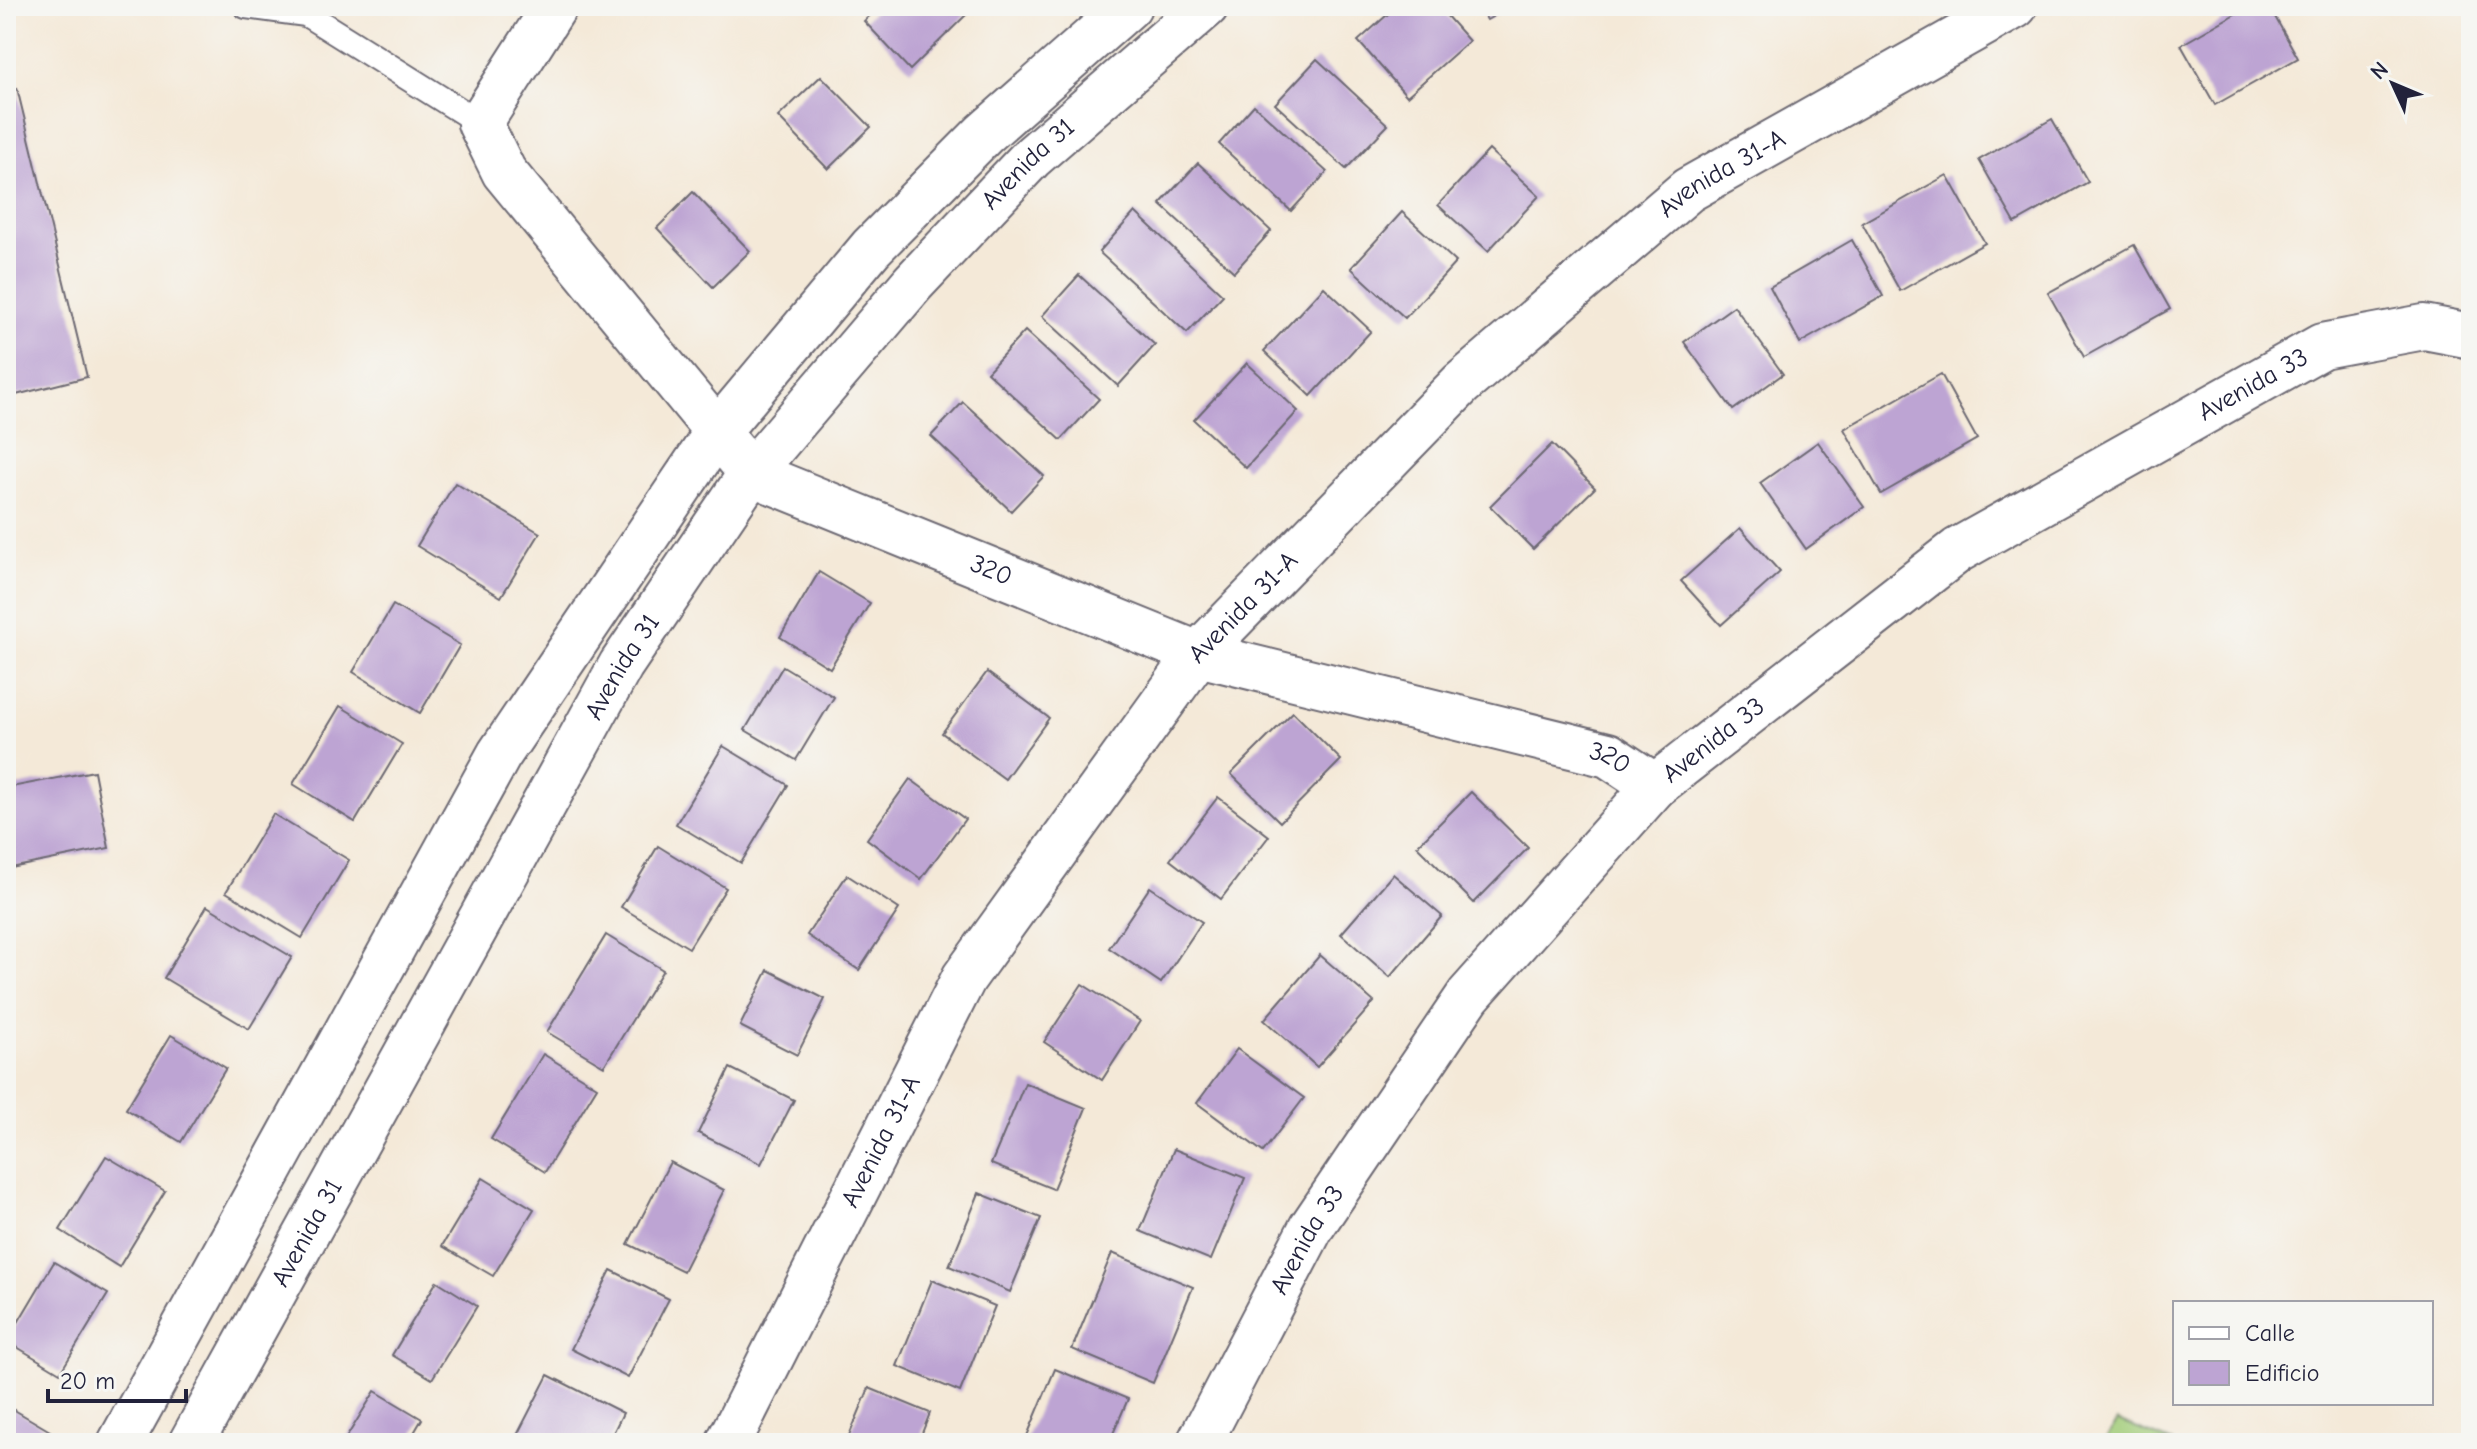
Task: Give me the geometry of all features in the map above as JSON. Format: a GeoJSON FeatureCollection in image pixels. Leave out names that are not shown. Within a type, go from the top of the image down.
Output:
{"type":"FeatureCollection","features":[{"type":"Feature","properties":{"kind":"street"},"geometry":{"type":"LineString","coordinates":[[480,123],[555,6]]}},
{"type":"Feature","properties":{"kind":"street","name":"Avenida 31"},"geometry":{"type":"LineString","coordinates":[[120,1443],[499,755],[717,432],[871,248],[984,134],[1129,6]]}},
{"type":"Feature","properties":{"kind":"street","name":"Avenida 31"},"geometry":{"type":"LineString","coordinates":[[191,1443],[621,665],[751,473],[913,283],[1031,158],[1206,6]]}},
{"type":"Feature","properties":{"kind":"street","name":"Avenida 31-A"},"geometry":{"type":"LineString","coordinates":[[728,1443],[964,978],[1198,654],[1461,384],[1688,190],[2015,6]]}},
{"type":"Feature","properties":{"kind":"street","name":"320"},"geometry":{"type":"LineString","coordinates":[[480,123],[504,172],[751,473],[1198,654],[1608,755],[1655,786]]}},
{"type":"Feature","properties":{"kind":"street","name":"Avenida 33"},"geometry":{"type":"LineString","coordinates":[[1199,1443],[1311,1228],[1469,995],[1655,786],[1958,550],[2322,346],[2424,327],[2471,336]]}},
{"type":"Feature","properties":{"kind":"lane"},"geometry":{"type":"LineString","coordinates":[[246,6],[306,14],[480,123]]}},
{"type":"Feature","properties":{"kind":"green space"},"geometry":{"type":"Polygon","coordinates":[[[2118,1421],[2173,1443],[2103,1443],[2118,1421]]]}},
{"type":"Feature","properties":{"kind":"building"},"geometry":{"type":"Polygon","coordinates":[[[880,6],[965,6],[970,11],[910,70],[864,21],[880,6]]]}},
{"type":"Feature","properties":{"kind":"building"},"geometry":{"type":"Polygon","coordinates":[[[1397,6],[1438,6],[1469,41],[1407,96],[1358,41],[1397,6]]]}},
{"type":"Feature","properties":{"kind":"building"},"geometry":{"type":"Polygon","coordinates":[[[1479,6],[1511,6],[1487,20],[1479,6]]]}},
{"type":"Feature","properties":{"kind":"building"},"geometry":{"type":"Polygon","coordinates":[[[2249,6],[2269,6],[2298,58],[2215,105],[2181,45],[2249,6]]]}},
{"type":"Feature","properties":{"kind":"building"},"geometry":{"type":"Polygon","coordinates":[[[1317,59],[1388,125],[1346,169],[1275,104],[1317,59]]]}},
{"type":"Feature","properties":{"kind":"building"},"geometry":{"type":"Polygon","coordinates":[[[821,76],[871,127],[828,169],[778,117],[821,76]]]}},
{"type":"Feature","properties":{"kind":"building"},"geometry":{"type":"Polygon","coordinates":[[[17,88],[87,377],[12,396],[6,369],[6,91],[17,88]]]}},
{"type":"Feature","properties":{"kind":"building"},"geometry":{"type":"Polygon","coordinates":[[[1254,105],[1327,172],[1291,211],[1219,144],[1254,105]]]}},
{"type":"Feature","properties":{"kind":"building"},"geometry":{"type":"Polygon","coordinates":[[[2052,119],[2088,182],[2015,223],[1979,160],[2052,119]]]}},
{"type":"Feature","properties":{"kind":"building"},"geometry":{"type":"Polygon","coordinates":[[[1489,150],[1539,196],[1488,251],[1438,205],[1489,150]]]}},
{"type":"Feature","properties":{"kind":"building"},"geometry":{"type":"Polygon","coordinates":[[[1198,163],[1271,231],[1234,272],[1160,204],[1198,163]]]}},
{"type":"Feature","properties":{"kind":"building"},"geometry":{"type":"Polygon","coordinates":[[[1947,175],[1985,243],[1900,291],[1862,223],[1947,175]]]}},
{"type":"Feature","properties":{"kind":"building"},"geometry":{"type":"Polygon","coordinates":[[[693,192],[750,251],[713,287],[657,228],[693,192]]]}},
{"type":"Feature","properties":{"kind":"building"},"geometry":{"type":"Polygon","coordinates":[[[1135,212],[1223,295],[1187,333],[1099,252],[1135,212]]]}},
{"type":"Feature","properties":{"kind":"building"},"geometry":{"type":"Polygon","coordinates":[[[1402,212],[1456,262],[1405,318],[1351,268],[1402,212]]]}},
{"type":"Feature","properties":{"kind":"building"},"geometry":{"type":"Polygon","coordinates":[[[1852,240],[1883,296],[1800,343],[1770,287],[1852,240]]]}},
{"type":"Feature","properties":{"kind":"building"},"geometry":{"type":"Polygon","coordinates":[[[2134,245],[2170,309],[2084,357],[2048,293],[2134,245]]]}},
{"type":"Feature","properties":{"kind":"building"},"geometry":{"type":"Polygon","coordinates":[[[1079,275],[1155,345],[1118,386],[1042,316],[1079,275]]]}},
{"type":"Feature","properties":{"kind":"building"},"geometry":{"type":"Polygon","coordinates":[[[1324,287],[1371,331],[1311,396],[1264,351],[1324,287]]]}},
{"type":"Feature","properties":{"kind":"building"},"geometry":{"type":"Polygon","coordinates":[[[1734,306],[1783,374],[1733,410],[1684,342],[1734,306]]]}},
{"type":"Feature","properties":{"kind":"building"},"geometry":{"type":"Polygon","coordinates":[[[1025,331],[1099,399],[1061,440],[987,372],[1025,331]]]}},
{"type":"Feature","properties":{"kind":"building"},"geometry":{"type":"Polygon","coordinates":[[[1247,363],[1298,411],[1246,468],[1194,420],[1247,363]]]}},
{"type":"Feature","properties":{"kind":"building"},"geometry":{"type":"Polygon","coordinates":[[[1941,374],[1977,439],[1881,494],[1844,429],[1941,374]]]}},
{"type":"Feature","properties":{"kind":"building"},"geometry":{"type":"Polygon","coordinates":[[[963,402],[1044,476],[1011,511],[931,436],[963,402]]]}},
{"type":"Feature","properties":{"kind":"building"},"geometry":{"type":"Polygon","coordinates":[[[1818,442],[1864,507],[1806,549],[1760,483],[1818,442]]]}},
{"type":"Feature","properties":{"kind":"building"},"geometry":{"type":"Polygon","coordinates":[[[1552,444],[1595,488],[1533,549],[1490,506],[1552,444]]]}},
{"type":"Feature","properties":{"kind":"building"},"geometry":{"type":"Polygon","coordinates":[[[455,483],[540,533],[501,597],[417,546],[455,483]]]}},
{"type":"Feature","properties":{"kind":"building"},"geometry":{"type":"Polygon","coordinates":[[[1740,528],[1780,572],[1721,625],[1681,581],[1740,528]]]}},
{"type":"Feature","properties":{"kind":"building"},"geometry":{"type":"Polygon","coordinates":[[[819,572],[870,603],[830,668],[780,637],[819,572]]]}},
{"type":"Feature","properties":{"kind":"building"},"geometry":{"type":"Polygon","coordinates":[[[393,605],[460,645],[420,713],[353,672],[393,605]]]}},
{"type":"Feature","properties":{"kind":"building"},"geometry":{"type":"Polygon","coordinates":[[[783,666],[834,697],[796,760],[745,730],[783,666]]]}},
{"type":"Feature","properties":{"kind":"building"},"geometry":{"type":"Polygon","coordinates":[[[987,672],[1049,718],[1005,779],[942,733],[987,672]]]}},
{"type":"Feature","properties":{"kind":"building"},"geometry":{"type":"Polygon","coordinates":[[[340,706],[402,744],[355,822],[293,784],[340,706]]]}},
{"type":"Feature","properties":{"kind":"building"},"geometry":{"type":"Polygon","coordinates":[[[1293,712],[1341,760],[1280,822],[1231,774],[1293,712]]]}},
{"type":"Feature","properties":{"kind":"building"},"geometry":{"type":"Polygon","coordinates":[[[723,746],[788,785],[741,863],[676,824],[723,746]]]}},
{"type":"Feature","properties":{"kind":"building"},"geometry":{"type":"Polygon","coordinates":[[[94,771],[109,848],[6,869],[6,788],[94,771]]]}},
{"type":"Feature","properties":{"kind":"building"},"geometry":{"type":"Polygon","coordinates":[[[910,779],[965,819],[921,879],[867,839],[910,779]]]}},
{"type":"Feature","properties":{"kind":"building"},"geometry":{"type":"Polygon","coordinates":[[[1471,792],[1528,848],[1474,903],[1417,846],[1471,792]]]}},
{"type":"Feature","properties":{"kind":"building"},"geometry":{"type":"Polygon","coordinates":[[[1218,797],[1269,836],[1221,899],[1170,860],[1218,797]]]}},
{"type":"Feature","properties":{"kind":"building"},"geometry":{"type":"Polygon","coordinates":[[[273,814],[349,860],[302,938],[226,892],[273,814]]]}},
{"type":"Feature","properties":{"kind":"building"},"geometry":{"type":"Polygon","coordinates":[[[658,846],[726,888],[689,948],[621,907],[658,846]]]}},
{"type":"Feature","properties":{"kind":"building"},"geometry":{"type":"Polygon","coordinates":[[[1393,874],[1442,916],[1390,977],[1341,934],[1393,874]]]}},
{"type":"Feature","properties":{"kind":"building"},"geometry":{"type":"Polygon","coordinates":[[[847,875],[899,909],[859,970],[807,935],[847,875]]]}},
{"type":"Feature","properties":{"kind":"building"},"geometry":{"type":"Polygon","coordinates":[[[1150,887],[1202,922],[1161,983],[1109,948],[1150,887]]]}},
{"type":"Feature","properties":{"kind":"building"},"geometry":{"type":"Polygon","coordinates":[[[207,906],[292,957],[249,1029],[164,978],[207,906]]]}},
{"type":"Feature","properties":{"kind":"building"},"geometry":{"type":"Polygon","coordinates":[[[606,935],[663,970],[604,1066],[547,1032],[606,935]]]}},
{"type":"Feature","properties":{"kind":"building"},"geometry":{"type":"Polygon","coordinates":[[[1320,955],[1374,1002],[1317,1067],[1264,1020],[1320,955]]]}},
{"type":"Feature","properties":{"kind":"building"},"geometry":{"type":"Polygon","coordinates":[[[768,970],[825,999],[797,1055],[740,1026],[768,970]]]}},
{"type":"Feature","properties":{"kind":"building"},"geometry":{"type":"Polygon","coordinates":[[[1082,984],[1140,1021],[1102,1080],[1044,1042],[1082,984]]]}},
{"type":"Feature","properties":{"kind":"building"},"geometry":{"type":"Polygon","coordinates":[[[171,1035],[226,1068],[181,1142],[126,1109],[171,1035]]]}},
{"type":"Feature","properties":{"kind":"building"},"geometry":{"type":"Polygon","coordinates":[[[1237,1049],[1304,1098],[1263,1152],[1197,1103],[1237,1049]]]}},
{"type":"Feature","properties":{"kind":"building"},"geometry":{"type":"Polygon","coordinates":[[[543,1054],[597,1087],[545,1172],[491,1139],[543,1054]]]}},
{"type":"Feature","properties":{"kind":"building"},"geometry":{"type":"Polygon","coordinates":[[[730,1068],[794,1100],[761,1164],[698,1133],[730,1068]]]}},
{"type":"Feature","properties":{"kind":"building"},"geometry":{"type":"Polygon","coordinates":[[[1025,1083],[1086,1108],[1053,1189],[991,1164],[1025,1083]]]}},
{"type":"Feature","properties":{"kind":"building"},"geometry":{"type":"Polygon","coordinates":[[[1174,1149],[1245,1178],[1211,1260],[1140,1231],[1174,1149]]]}},
{"type":"Feature","properties":{"kind":"building"},"geometry":{"type":"Polygon","coordinates":[[[106,1156],[165,1191],[119,1267],[60,1230],[106,1156]]]}},
{"type":"Feature","properties":{"kind":"building"},"geometry":{"type":"Polygon","coordinates":[[[670,1162],[724,1190],[683,1271],[628,1244],[670,1162]]]}},
{"type":"Feature","properties":{"kind":"building"},"geometry":{"type":"Polygon","coordinates":[[[483,1178],[534,1209],[493,1276],[442,1246],[483,1178]]]}},
{"type":"Feature","properties":{"kind":"building"},"geometry":{"type":"Polygon","coordinates":[[[979,1193],[1041,1218],[1010,1292],[949,1266],[979,1193]]]}},
{"type":"Feature","properties":{"kind":"building"},"geometry":{"type":"Polygon","coordinates":[[[1112,1253],[1193,1287],[1153,1383],[1072,1349],[1112,1253]]]}},
{"type":"Feature","properties":{"kind":"building"},"geometry":{"type":"Polygon","coordinates":[[[54,1262],[108,1294],[60,1373],[7,1341],[54,1262]]]}},
{"type":"Feature","properties":{"kind":"building"},"geometry":{"type":"Polygon","coordinates":[[[611,1270],[669,1299],[628,1378],[571,1349],[611,1270]]]}},
{"type":"Feature","properties":{"kind":"building"},"geometry":{"type":"Polygon","coordinates":[[[932,1280],[995,1306],[960,1392],[897,1366],[932,1280]]]}},
{"type":"Feature","properties":{"kind":"building"},"geometry":{"type":"Polygon","coordinates":[[[437,1281],[477,1306],[432,1379],[392,1355],[437,1281]]]}},
{"type":"Feature","properties":{"kind":"building"},"geometry":{"type":"Polygon","coordinates":[[[1055,1369],[1128,1399],[1109,1443],[1024,1443],[1055,1369]]]}},
{"type":"Feature","properties":{"kind":"building"},"geometry":{"type":"Polygon","coordinates":[[[548,1375],[623,1413],[608,1443],[513,1443],[548,1375]]]}},
{"type":"Feature","properties":{"kind":"building"},"geometry":{"type":"Polygon","coordinates":[[[869,1388],[930,1413],[918,1443],[846,1443],[869,1388]]]}},
{"type":"Feature","properties":{"kind":"building"},"geometry":{"type":"Polygon","coordinates":[[[375,1391],[422,1419],[408,1443],[343,1443],[375,1391]]]}},
{"type":"Feature","properties":{"kind":"building"},"geometry":{"type":"Polygon","coordinates":[[[6,1405],[50,1431],[43,1443],[6,1443],[6,1405]]]}}]}
